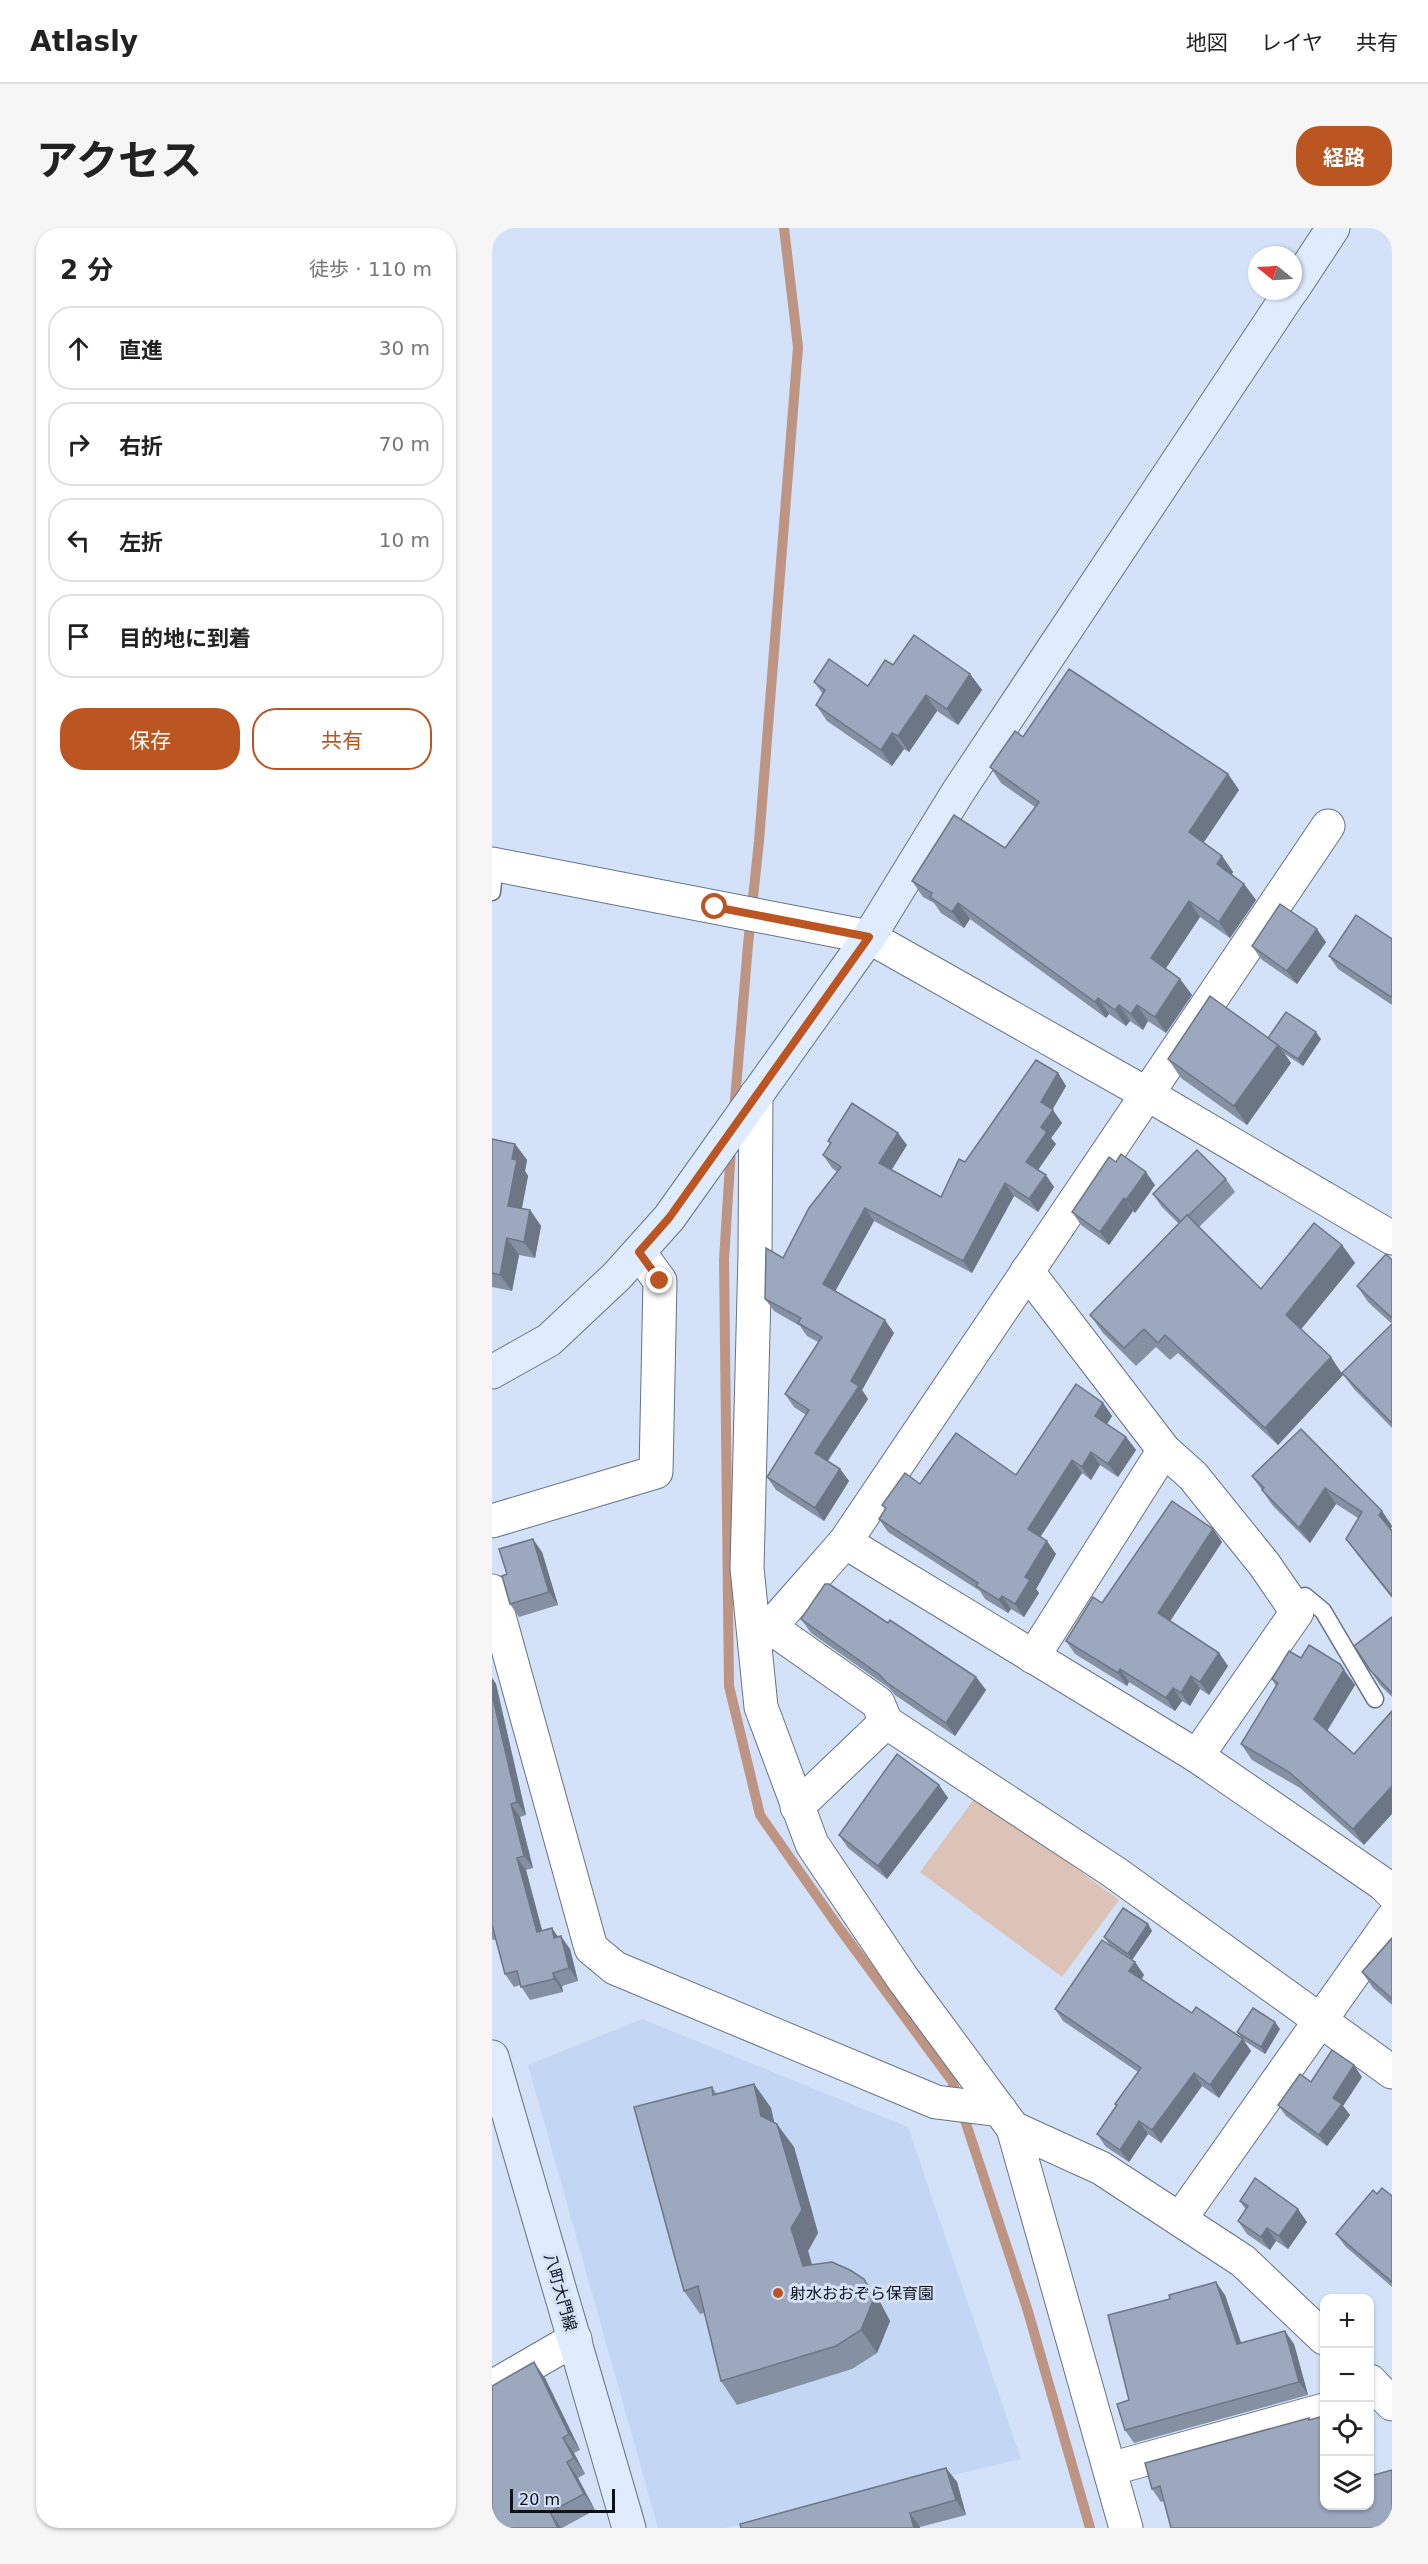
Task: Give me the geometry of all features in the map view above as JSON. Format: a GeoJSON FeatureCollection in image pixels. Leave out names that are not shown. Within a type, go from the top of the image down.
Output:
{"type":"FeatureCollection","features":[{"type":"Feature","properties":{"kind":"street"},"geometry":{"type":"LineString","coordinates":[[1302,275],[1333,228]]}},
{"type":"Feature","properties":{"kind":"street"},"geometry":{"type":"LineString","coordinates":[[492,1372],[549,1340],[617,1276],[669,1218],[869,937],[958,792],[1285,300]]}},
{"type":"Feature","properties":{"kind":"street"},"geometry":{"type":"LineString","coordinates":[[763,1635],[845,1542],[1329,826]]}},
{"type":"Feature","properties":{"kind":"street"},"geometry":{"type":"LineString","coordinates":[[493,873],[869,937],[1147,1094],[1392,1238]]}},
{"type":"Feature","properties":{"kind":"street"},"geometry":{"type":"LineString","coordinates":[[756,1095],[755,1254],[747,1568],[763,1635],[761,1707],[812,1844],[903,1979],[1007,2119],[1126,2528]]}},
{"type":"Feature","properties":{"kind":"street"},"geometry":{"type":"LineString","coordinates":[[492,1521],[656,1472],[660,1281],[639,1252]]}},
{"type":"Feature","properties":{"kind":"street"},"geometry":{"type":"LineString","coordinates":[[1027,1270],[1164,1450],[1193,1476],[1264,1564],[1297,1612],[1197,1756]]}},
{"type":"Feature","properties":{"kind":"street"},"geometry":{"type":"LineString","coordinates":[[1033,1657],[1164,1450]]}},
{"type":"Feature","properties":{"kind":"street"},"geometry":{"type":"LineString","coordinates":[[845,1542],[1197,1756],[1383,1884],[1392,1893]]}},
{"type":"Feature","properties":{"kind":"street"},"geometry":{"type":"LineString","coordinates":[[492,1591],[591,1948],[615,1968],[936,2102],[1007,2119],[1101,2168],[1244,2261],[1320,2334]]}},
{"type":"Feature","properties":{"kind":"street"},"geometry":{"type":"LineString","coordinates":[[763,1635],[878,1703],[886,1722],[1114,1872],[1392,2073]]}},
{"type":"Feature","properties":{"kind":"street"},"geometry":{"type":"LineString","coordinates":[[797,1807],[886,1722]]}},
{"type":"Feature","properties":{"kind":"street"},"geometry":{"type":"LineString","coordinates":[[1180,2219],[1392,1919]]}},
{"type":"Feature","properties":{"kind":"street","name":"八町大門線"},"geometry":{"type":"LineString","coordinates":[[492,2057],[629,2528]]}},
{"type":"Feature","properties":{"kind":"street"},"geometry":{"type":"LineString","coordinates":[[492,2387],[574,2340]]}},
{"type":"Feature","properties":{"kind":"street"},"geometry":{"type":"LineString","coordinates":[[1110,2469],[1320,2411]]}},
{"type":"Feature","properties":{"kind":"lane"},"geometry":{"type":"LineString","coordinates":[[1290,1603],[1305,1596],[1323,1611],[1375,1699]]}},
{"type":"Feature","properties":{"kind":"shaded area"},"geometry":{"type":"Polygon","coordinates":[[[977,1795],[1119,1900],[1062,1977],[920,1872],[977,1795]]]}},
{"type":"Feature","properties":{"kind":"shaded area","name":"射水おおぞら保育園"},"geometry":{"type":"Polygon","coordinates":[[[642,2019],[908,2127],[1021,2459],[725,2528],[658,2528],[528,2065],[642,2019]]]}},
{"type":"Feature","properties":{"kind":"building"},"geometry":{"type":"Polygon","coordinates":[[[914,635],[970,674],[947,709],[926,695],[898,736],[892,733],[881,750],[816,705],[825,690],[814,682],[829,659],[868,686],[885,660],[893,665],[914,635]]]}},
{"type":"Feature","properties":{"kind":"building"},"geometry":{"type":"Polygon","coordinates":[[[1069,669],[1228,774],[1189,832],[1222,856],[1217,864],[1244,884],[1219,922],[1189,901],[1151,958],[1180,979],[1155,1017],[1137,1005],[1131,1014],[1119,1005],[1115,1010],[1098,998],[1095,1002],[958,903],[952,912],[930,897],[932,893],[912,881],[954,815],[1005,848],[1039,802],[990,767],[1015,731],[1023,737],[1069,669]]]}},
{"type":"Feature","properties":{"kind":"building"},"geometry":{"type":"Polygon","coordinates":[[[1280,904],[1317,929],[1287,971],[1252,946],[1280,904]]]}},
{"type":"Feature","properties":{"kind":"building"},"geometry":{"type":"Polygon","coordinates":[[[1356,915],[1392,939],[1391,997],[1329,956],[1356,915]]]}},
{"type":"Feature","properties":{"kind":"building"},"geometry":{"type":"Polygon","coordinates":[[[1210,996],[1278,1045],[1234,1106],[1168,1059],[1210,996]]]}},
{"type":"Feature","properties":{"kind":"building"},"geometry":{"type":"Polygon","coordinates":[[[1286,1012],[1316,1032],[1298,1059],[1268,1038],[1286,1012]]]}},
{"type":"Feature","properties":{"kind":"building"},"geometry":{"type":"Polygon","coordinates":[[[1036,1060],[1058,1073],[1041,1102],[1053,1110],[1041,1127],[1047,1132],[1026,1162],[1046,1175],[1029,1199],[1005,1183],[963,1261],[865,1208],[823,1284],[885,1320],[851,1381],[859,1386],[815,1453],[840,1469],[815,1508],[767,1477],[809,1410],[785,1394],[822,1337],[798,1323],[801,1318],[765,1299],[766,1248],[783,1258],[809,1208],[841,1167],[823,1155],[831,1143],[828,1141],[852,1103],[898,1133],[879,1163],[941,1197],[959,1159],[965,1162],[1036,1060]]]}},
{"type":"Feature","properties":{"kind":"building"},"geometry":{"type":"Polygon","coordinates":[[[492,1139],[515,1144],[512,1159],[517,1160],[508,1206],[530,1210],[524,1242],[507,1238],[500,1275],[492,1273],[492,1139]]]}},
{"type":"Feature","properties":{"kind":"building"},"geometry":{"type":"Polygon","coordinates":[[[1197,1150],[1226,1179],[1181,1222],[1153,1194],[1197,1150]]]}},
{"type":"Feature","properties":{"kind":"building"},"geometry":{"type":"Polygon","coordinates":[[[1121,1154],[1146,1172],[1100,1232],[1072,1212],[1109,1157],[1116,1162],[1121,1154]]]}},
{"type":"Feature","properties":{"kind":"building"},"geometry":{"type":"Polygon","coordinates":[[[1187,1215],[1261,1289],[1314,1223],[1342,1245],[1286,1315],[1331,1357],[1265,1428],[1165,1335],[1158,1343],[1144,1329],[1124,1348],[1090,1315],[1187,1215]]]}},
{"type":"Feature","properties":{"kind":"building"},"geometry":{"type":"Polygon","coordinates":[[[1386,1254],[1392,1260],[1392,1318],[1357,1286],[1386,1254]]]}},
{"type":"Feature","properties":{"kind":"building"},"geometry":{"type":"Polygon","coordinates":[[[1392,1324],[1392,1423],[1342,1373],[1392,1324]]]}},
{"type":"Feature","properties":{"kind":"building"},"geometry":{"type":"Polygon","coordinates":[[[1076,1384],[1103,1403],[1095,1416],[1126,1437],[1108,1464],[1091,1452],[1082,1467],[1072,1460],[1028,1529],[1047,1541],[1025,1577],[1030,1580],[1015,1604],[1002,1596],[999,1600],[976,1586],[978,1583],[879,1519],[886,1508],[882,1505],[905,1473],[920,1484],[956,1433],[1016,1475],[1076,1384]]]}},
{"type":"Feature","properties":{"kind":"building"},"geometry":{"type":"Polygon","coordinates":[[[1301,1429],[1382,1511],[1379,1515],[1392,1531],[1392,1596],[1346,1539],[1362,1512],[1325,1488],[1299,1528],[1262,1490],[1264,1488],[1252,1476],[1301,1429]]]}},
{"type":"Feature","properties":{"kind":"building"},"geometry":{"type":"Polygon","coordinates":[[[1172,1501],[1213,1529],[1158,1613],[1219,1653],[1200,1682],[1191,1676],[1181,1693],[1173,1688],[1166,1698],[1120,1669],[1118,1673],[1066,1641],[1093,1597],[1102,1603],[1172,1501]]]}},
{"type":"Feature","properties":{"kind":"building"},"geometry":{"type":"Polygon","coordinates":[[[533,1539],[549,1592],[510,1604],[502,1576],[507,1574],[499,1549],[533,1539]]]}},
{"type":"Feature","properties":{"kind":"building"},"geometry":{"type":"Polygon","coordinates":[[[825,1584],[829,1584],[888,1623],[890,1620],[976,1677],[946,1723],[801,1619],[825,1584]]]}},
{"type":"Feature","properties":{"kind":"building"},"geometry":{"type":"Polygon","coordinates":[[[1392,1617],[1392,1693],[1370,1670],[1354,1646],[1392,1617]]]}},
{"type":"Feature","properties":{"kind":"building"},"geometry":{"type":"Polygon","coordinates":[[[1309,1645],[1340,1664],[1344,1670],[1314,1719],[1354,1754],[1392,1711],[1392,1786],[1353,1829],[1289,1772],[1241,1744],[1278,1683],[1272,1679],[1289,1651],[1301,1658],[1309,1645]]]}},
{"type":"Feature","properties":{"kind":"building"},"geometry":{"type":"Polygon","coordinates":[[[492,1694],[517,1802],[511,1804],[524,1856],[517,1858],[537,1932],[552,1928],[554,1938],[561,1936],[569,1968],[553,1973],[554,1979],[521,1987],[517,1971],[505,1974],[492,1925],[492,1694]]]}},
{"type":"Feature","properties":{"kind":"building"},"geometry":{"type":"Polygon","coordinates":[[[897,1754],[939,1785],[878,1866],[839,1835],[897,1754]]]}},
{"type":"Feature","properties":{"kind":"building"},"geometry":{"type":"Polygon","coordinates":[[[1123,1908],[1148,1924],[1128,1954],[1104,1937],[1123,1908]]]}},
{"type":"Feature","properties":{"kind":"building"},"geometry":{"type":"Polygon","coordinates":[[[1392,1938],[1392,1999],[1362,1972],[1392,1938]]]}},
{"type":"Feature","properties":{"kind":"building"},"geometry":{"type":"Polygon","coordinates":[[[1102,1940],[1135,1962],[1129,1971],[1192,2013],[1196,2007],[1243,2039],[1210,2085],[1194,2073],[1152,2130],[1139,2121],[1120,2150],[1097,2134],[1141,2068],[1055,2009],[1102,1940]]]}},
{"type":"Feature","properties":{"kind":"building"},"geometry":{"type":"Polygon","coordinates":[[[1253,2008],[1275,2022],[1261,2047],[1237,2032],[1253,2008]]]}},
{"type":"Feature","properties":{"kind":"building"},"geometry":{"type":"Polygon","coordinates":[[[1332,2050],[1354,2065],[1333,2098],[1342,2104],[1319,2135],[1278,2105],[1300,2074],[1311,2082],[1332,2050]]]}},
{"type":"Feature","properties":{"kind":"building"},"geometry":{"type":"Polygon","coordinates":[[[754,2084],[761,2116],[777,2124],[802,2210],[791,2228],[803,2266],[832,2262],[850,2270],[864,2279],[874,2298],[861,2330],[836,2346],[721,2381],[698,2286],[684,2291],[634,2107],[712,2087],[713,2095],[754,2084]]]}},
{"type":"Feature","properties":{"kind":"building"},"geometry":{"type":"Polygon","coordinates":[[[1255,2178],[1298,2209],[1279,2236],[1267,2228],[1261,2237],[1238,2221],[1248,2206],[1240,2201],[1255,2178]]]}},
{"type":"Feature","properties":{"kind":"building"},"geometry":{"type":"Polygon","coordinates":[[[1382,2188],[1392,2196],[1392,2282],[1336,2234],[1373,2190],[1377,2194],[1382,2188]]]}},
{"type":"Feature","properties":{"kind":"building"},"geometry":{"type":"Polygon","coordinates":[[[1216,2282],[1237,2344],[1285,2331],[1299,2382],[1125,2430],[1117,2404],[1129,2400],[1108,2315],[1170,2299],[1169,2295],[1216,2282]]]}},
{"type":"Feature","properties":{"kind":"building"},"geometry":{"type":"Polygon","coordinates":[[[534,2362],[569,2434],[563,2438],[574,2458],[567,2462],[584,2494],[550,2512],[558,2528],[492,2528],[492,2386],[534,2362]]]}},
{"type":"Feature","properties":{"kind":"building"},"geometry":{"type":"Polygon","coordinates":[[[1320,2417],[1320,2510],[1374,2510],[1374,2475],[1392,2470],[1392,2528],[1171,2528],[1160,2486],[1152,2489],[1145,2463],[1309,2418],[1309,2420],[1320,2417]]]}},
{"type":"Feature","properties":{"kind":"building"},"geometry":{"type":"Polygon","coordinates":[[[946,2468],[956,2500],[910,2513],[914,2528],[741,2528],[740,2524],[946,2468]]]}},
{"type":"Feature","properties":{"kind":"waterway"},"geometry":{"type":"LineString","coordinates":[[734,1112],[759,841],[798,347],[784,228]]}},
{"type":"Feature","properties":{"kind":"waterway"},"geometry":{"type":"LineString","coordinates":[[731,1148],[724,1260],[729,1686],[760,1815],[837,1925],[952,2081],[1027,2308],[1090,2528]]}},
{"type":"Feature","properties":{"kind":"place","name":"射水おおぞら保育園"},"geometry":{"type":"Point","coordinates":[778,2293]}},
{"type":"Feature","properties":{"kind":"route"},"geometry":{"type":"LineString","coordinates":[[660,1281],[639,1252],[669,1218],[869,937],[715,907]]}}]}
